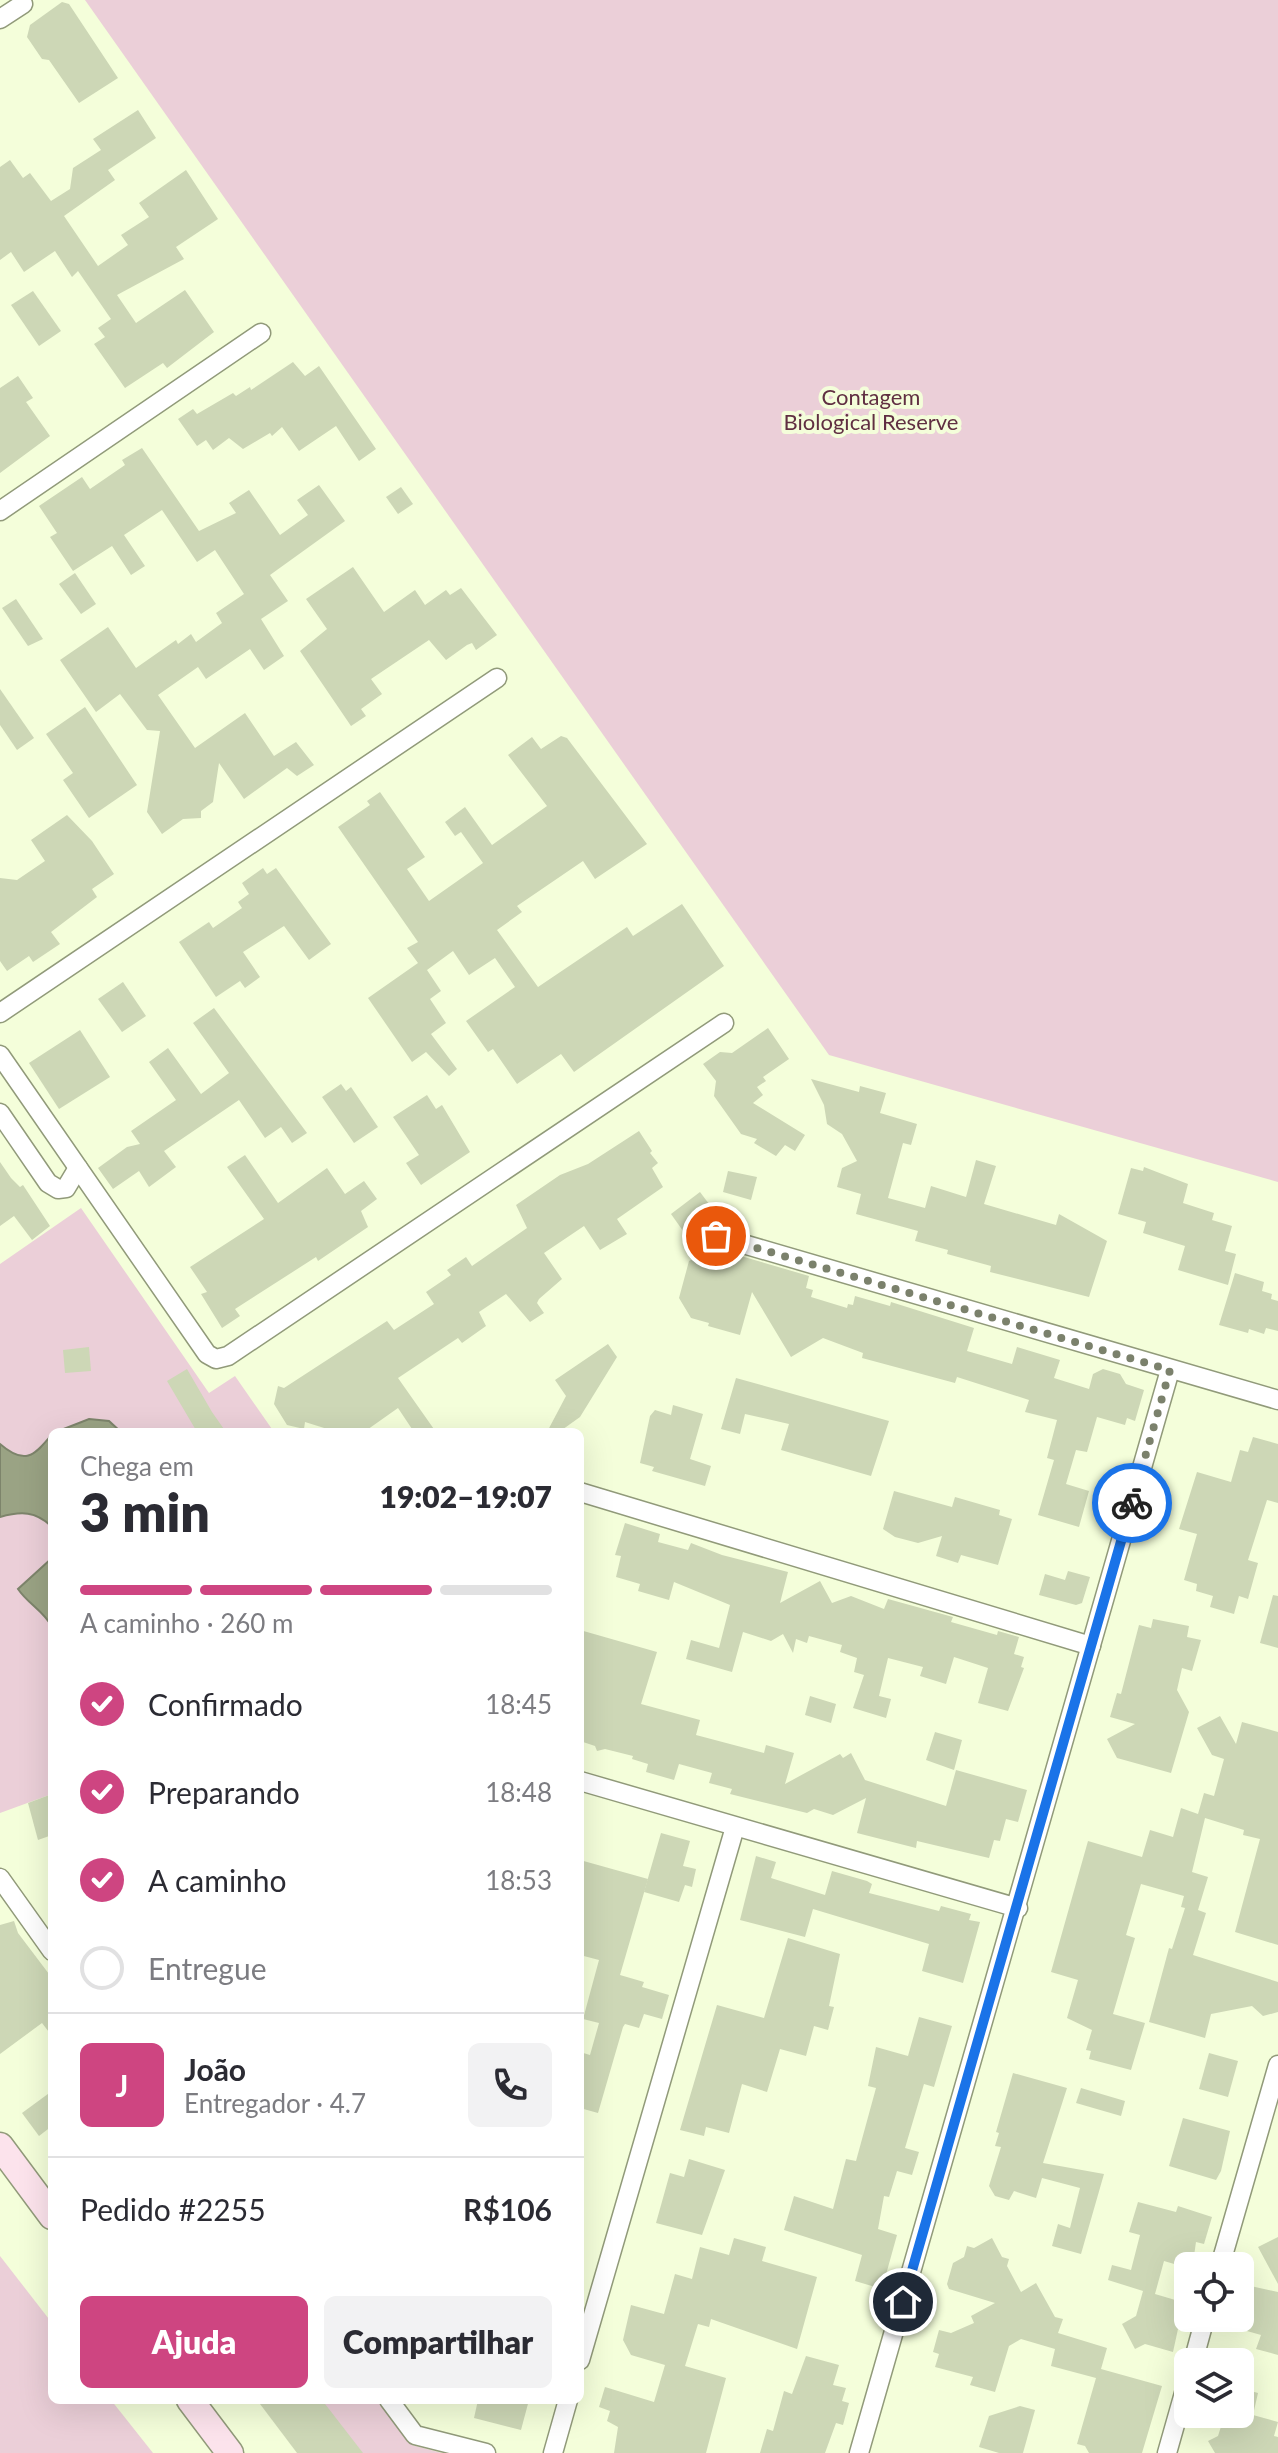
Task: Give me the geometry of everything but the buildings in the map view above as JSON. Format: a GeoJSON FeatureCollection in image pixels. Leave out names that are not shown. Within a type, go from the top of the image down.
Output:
{"type":"FeatureCollection","features":[{"type":"Feature","properties":{"kind":"street"},"geometry":{"type":"LineString","coordinates":[[0,19],[23,4]]}},
{"type":"Feature","properties":{"kind":"street"},"geometry":{"type":"LineString","coordinates":[[0,511],[261,333]]}},
{"type":"Feature","properties":{"kind":"street"},"geometry":{"type":"LineString","coordinates":[[0,1013],[497,678]]}},
{"type":"Feature","properties":{"kind":"street"},"geometry":{"type":"LineString","coordinates":[[0,1055],[207,1354],[216,1359],[228,1356],[724,1023]]}},
{"type":"Feature","properties":{"kind":"street"},"geometry":{"type":"LineString","coordinates":[[0,1113],[48,1183],[58,1189],[66,1188],[78,1168]]}},
{"type":"Feature","properties":{"kind":"street"},"geometry":{"type":"LineString","coordinates":[[716,1236],[1278,1400]]}},
{"type":"Feature","properties":{"kind":"street"},"geometry":{"type":"LineString","coordinates":[[859,2453],[1170,1370]]}},
{"type":"Feature","properties":{"kind":"street"},"geometry":{"type":"LineString","coordinates":[[584,1493],[1091,1646]]}},
{"type":"Feature","properties":{"kind":"street"},"geometry":{"type":"LineString","coordinates":[[584,1782],[1018,1908]]}},
{"type":"Feature","properties":{"kind":"street"},"geometry":{"type":"LineString","coordinates":[[584,2346],[735,1827]]}},
{"type":"Feature","properties":{"kind":"street"},"geometry":{"type":"LineString","coordinates":[[0,1878],[48,1945]]}},
{"type":"Feature","properties":{"kind":"street"},"geometry":{"type":"LineString","coordinates":[[1224,2252],[1278,2065]]}},
{"type":"Feature","properties":{"kind":"street"},"geometry":{"type":"LineString","coordinates":[[0,2146],[48,2211]]}},
{"type":"Feature","properties":{"kind":"street"},"geometry":{"type":"LineString","coordinates":[[193,2404],[230,2453]]}},
{"type":"Feature","properties":{"kind":"street"},"geometry":{"type":"LineString","coordinates":[[392,2404],[415,2435],[486,2453]]}},
{"type":"Feature","properties":{"kind":"street"},"geometry":{"type":"LineString","coordinates":[[553,2453],[567,2404]]}},
{"type":"Feature","properties":{"kind":"street"},"geometry":{"type":"LineString","coordinates":[[1167,2453],[1174,2428]]}},
{"type":"Feature","properties":{"kind":"green space","name":"Contagem Biological Reserve"},"geometry":{"type":"Polygon","coordinates":[[[85,0],[1278,0],[1278,1182],[829,1055],[85,0]]]}},
{"type":"Feature","properties":{"kind":"green space"},"geometry":{"type":"Polygon","coordinates":[[[81,1208],[209,1393],[235,1376],[271,1428],[48,1428],[48,1795],[0,1813],[0,1264],[81,1208]]]}},
{"type":"Feature","properties":{"kind":"green space"},"geometry":{"type":"Polygon","coordinates":[[[0,2256],[48,2318],[48,2404],[114,2404],[153,2453],[0,2453],[0,2256]]]}},
{"type":"Feature","properties":{"kind":"green space"},"geometry":{"type":"Polygon","coordinates":[[[320,2404],[382,2404],[412,2445],[442,2453],[356,2453],[320,2404]]]}},
{"type":"Feature","properties":{"kind":"shaded area"},"geometry":{"type":"Polygon","coordinates":[[[89,1419],[109,1421],[117,1428],[66,1428],[89,1419]]]}},
{"type":"Feature","properties":{"kind":"shaded area"},"geometry":{"type":"Polygon","coordinates":[[[48,1439],[48,1524],[28,1514],[0,1517],[0,1444],[22,1456],[28,1456],[48,1439]]]}},
{"type":"Feature","properties":{"kind":"shaded area"},"geometry":{"type":"Polygon","coordinates":[[[48,1562],[48,1621],[45,1616],[18,1589],[48,1562]]]}},
{"type":"Feature","properties":{"kind":"way so far"},"geometry":{"type":"LineString","coordinates":[[716,1236],[1170,1370],[1132,1503]]}},
{"type":"Feature","properties":{"kind":"route"},"geometry":{"type":"LineString","coordinates":[[903,2302],[1132,1503]]}}]}
